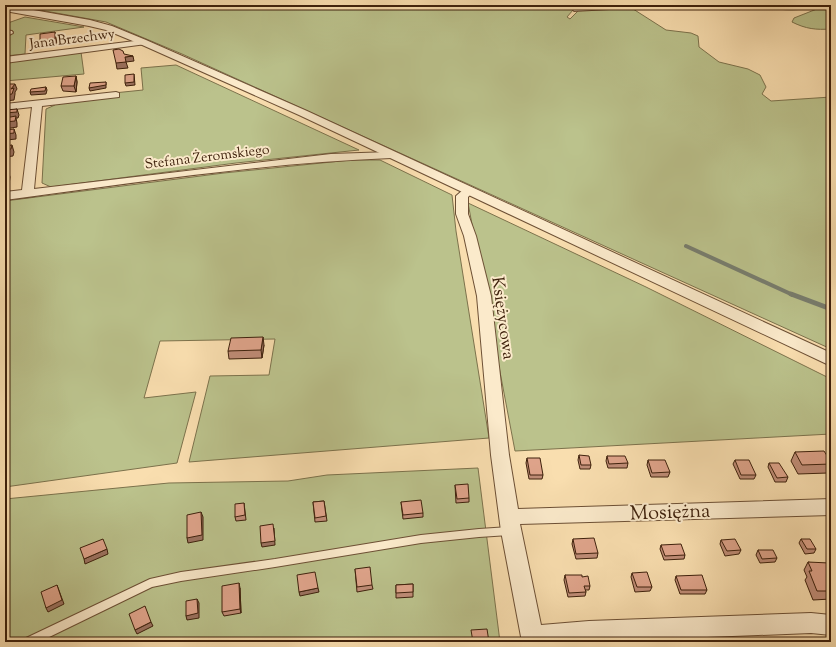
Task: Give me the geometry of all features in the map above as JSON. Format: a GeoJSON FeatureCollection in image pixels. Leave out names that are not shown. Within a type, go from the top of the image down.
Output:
{"type":"FeatureCollection","features":[{"type":"Feature","properties":{"kind":"street"},"geometry":{"type":"LineString","coordinates":[[5,8],[90,23],[109,28],[143,42],[391,155],[831,360]]}},
{"type":"Feature","properties":{"kind":"street","name":"Jana Brzechwy"},"geometry":{"type":"LineString","coordinates":[[5,60],[143,42]]}},
{"type":"Feature","properties":{"kind":"street"},"geometry":{"type":"LineString","coordinates":[[5,107],[116,95]]}},
{"type":"Feature","properties":{"kind":"street"},"geometry":{"type":"LineString","coordinates":[[28,192],[37,104]]}},
{"type":"Feature","properties":{"kind":"street","name":"Stefana Żeromskiego"},"geometry":{"type":"LineString","coordinates":[[5,196],[28,192],[331,157],[391,155]]}},
{"type":"Feature","properties":{"kind":"street","name":"Księżycowa"},"geometry":{"type":"LineString","coordinates":[[468,191],[462,196],[461,205],[484,296],[500,455],[510,524],[532,639]]}},
{"type":"Feature","properties":{"kind":"street","name":"Mosiężna"},"geometry":{"type":"LineString","coordinates":[[510,524],[723,509],[831,507]]}},
{"type":"Feature","properties":{"kind":"street"},"geometry":{"type":"LineString","coordinates":[[532,639],[589,631],[811,623],[831,625]]}},
{"type":"Feature","properties":{"kind":"lane"},"geometry":{"type":"LineString","coordinates":[[567,5],[573,7],[574,10],[660,5]]}},
{"type":"Feature","properties":{"kind":"lane"},"geometry":{"type":"LineString","coordinates":[[28,642],[150,583],[510,524]]}},
{"type":"Feature","properties":{"kind":"green space"},"geometry":{"type":"Polygon","coordinates":[[[12,5],[562,5],[573,10],[567,17],[570,19],[579,10],[630,7],[666,30],[691,33],[698,36],[699,47],[719,62],[748,69],[760,75],[766,87],[762,94],[771,101],[831,97],[831,349],[182,54],[106,22],[12,5]]]}},
{"type":"Feature","properties":{"kind":"green space"},"geometry":{"type":"Polygon","coordinates":[[[755,5],[790,5],[803,9],[792,10],[766,8],[755,5]]]}},
{"type":"Feature","properties":{"kind":"green space"},"geometry":{"type":"Polygon","coordinates":[[[827,5],[831,5],[831,29],[811,28],[792,22],[794,18],[827,5]]]}},
{"type":"Feature","properties":{"kind":"green space"},"geometry":{"type":"Polygon","coordinates":[[[25,17],[84,27],[26,35],[25,54],[5,56],[5,35],[14,32],[5,30],[5,24],[25,17]]]}},
{"type":"Feature","properties":{"kind":"green space"},"geometry":{"type":"Polygon","coordinates":[[[81,52],[84,74],[5,81],[5,61],[81,52]]]}},
{"type":"Feature","properties":{"kind":"green space"},"geometry":{"type":"Polygon","coordinates":[[[176,65],[359,150],[236,163],[51,187],[42,183],[46,109],[55,105],[55,99],[143,90],[141,68],[176,65]]]}},
{"type":"Feature","properties":{"kind":"green space"},"geometry":{"type":"Polygon","coordinates":[[[351,160],[380,160],[452,195],[456,231],[489,438],[189,462],[210,376],[269,375],[275,339],[160,341],[144,398],[196,392],[177,463],[5,487],[5,201],[224,173],[351,160]]]}},
{"type":"Feature","properties":{"kind":"green space"},"geometry":{"type":"Polygon","coordinates":[[[468,203],[646,287],[831,379],[831,434],[515,451],[468,203]]]}},
{"type":"Feature","properties":{"kind":"green space"},"geometry":{"type":"Polygon","coordinates":[[[478,468],[500,642],[5,642],[5,499],[169,483],[288,481],[327,475],[478,468]]]}},
{"type":"Feature","properties":{"kind":"building"},"geometry":{"type":"Polygon","coordinates":[[[55,32],[55,39],[40,41],[40,34],[55,32]]]}},
{"type":"Feature","properties":{"kind":"building"},"geometry":{"type":"Polygon","coordinates":[[[119,49],[123,51],[124,54],[133,56],[125,57],[126,62],[116,63],[113,50],[119,49]]]}},
{"type":"Feature","properties":{"kind":"building"},"geometry":{"type":"Polygon","coordinates":[[[134,74],[134,82],[125,83],[125,75],[134,74]]]}},
{"type":"Feature","properties":{"kind":"building"},"geometry":{"type":"Polygon","coordinates":[[[76,76],[74,86],[61,86],[63,77],[76,76]]]}},
{"type":"Feature","properties":{"kind":"building"},"geometry":{"type":"Polygon","coordinates":[[[106,82],[106,85],[89,88],[90,83],[106,82]]]}},
{"type":"Feature","properties":{"kind":"building"},"geometry":{"type":"Polygon","coordinates":[[[5,84],[15,84],[11,89],[14,88],[12,94],[5,95],[5,84]]]}},
{"type":"Feature","properties":{"kind":"building"},"geometry":{"type":"Polygon","coordinates":[[[46,87],[45,91],[30,92],[31,89],[46,87]]]}},
{"type":"Feature","properties":{"kind":"building"},"geometry":{"type":"Polygon","coordinates":[[[17,109],[17,112],[5,113],[5,110],[17,109]]]}},
{"type":"Feature","properties":{"kind":"building"},"geometry":{"type":"Polygon","coordinates":[[[16,116],[15,121],[5,122],[5,118],[16,116]]]}},
{"type":"Feature","properties":{"kind":"building"},"geometry":{"type":"Polygon","coordinates":[[[14,129],[14,133],[5,134],[5,130],[14,129]]]}},
{"type":"Feature","properties":{"kind":"building"},"geometry":{"type":"Polygon","coordinates":[[[12,145],[11,149],[5,150],[5,146],[12,145]]]}},
{"type":"Feature","properties":{"kind":"building"},"geometry":{"type":"Polygon","coordinates":[[[8,170],[7,178],[5,178],[5,171],[8,170]]]}},
{"type":"Feature","properties":{"kind":"building"},"geometry":{"type":"Polygon","coordinates":[[[263,337],[261,350],[228,351],[231,338],[263,337]]]}},
{"type":"Feature","properties":{"kind":"building"},"geometry":{"type":"Polygon","coordinates":[[[824,451],[831,464],[802,465],[795,452],[824,451]]]}},
{"type":"Feature","properties":{"kind":"building"},"geometry":{"type":"Polygon","coordinates":[[[579,455],[589,456],[591,465],[581,465],[579,455]]]}},
{"type":"Feature","properties":{"kind":"building"},"geometry":{"type":"Polygon","coordinates":[[[607,456],[625,456],[628,463],[609,464],[607,456]]]}},
{"type":"Feature","properties":{"kind":"building"},"geometry":{"type":"Polygon","coordinates":[[[527,458],[540,458],[543,475],[530,475],[527,458]]]}},
{"type":"Feature","properties":{"kind":"building"},"geometry":{"type":"Polygon","coordinates":[[[648,460],[665,460],[670,472],[652,473],[648,460]]]}},
{"type":"Feature","properties":{"kind":"building"},"geometry":{"type":"Polygon","coordinates":[[[735,460],[749,460],[756,475],[741,475],[735,460]]]}},
{"type":"Feature","properties":{"kind":"building"},"geometry":{"type":"Polygon","coordinates":[[[769,463],[779,463],[788,477],[777,478],[769,463]]]}},
{"type":"Feature","properties":{"kind":"building"},"geometry":{"type":"Polygon","coordinates":[[[468,484],[469,498],[457,499],[455,485],[468,484]]]}},
{"type":"Feature","properties":{"kind":"building"},"geometry":{"type":"Polygon","coordinates":[[[421,500],[423,513],[403,515],[401,502],[421,500]]]}},
{"type":"Feature","properties":{"kind":"building"},"geometry":{"type":"Polygon","coordinates":[[[324,501],[326,516],[315,518],[313,502],[324,501]]]}},
{"type":"Feature","properties":{"kind":"building"},"geometry":{"type":"Polygon","coordinates":[[[244,503],[245,515],[235,517],[235,504],[244,503]]]}},
{"type":"Feature","properties":{"kind":"building"},"geometry":{"type":"Polygon","coordinates":[[[201,512],[202,535],[187,538],[187,515],[201,512]]]}},
{"type":"Feature","properties":{"kind":"building"},"geometry":{"type":"Polygon","coordinates":[[[273,524],[275,541],[261,543],[260,526],[273,524]]]}},
{"type":"Feature","properties":{"kind":"building"},"geometry":{"type":"Polygon","coordinates":[[[594,538],[598,553],[576,554],[573,539],[594,538]]]}},
{"type":"Feature","properties":{"kind":"building"},"geometry":{"type":"Polygon","coordinates":[[[103,539],[107,549],[84,559],[80,548],[103,539]]]}},
{"type":"Feature","properties":{"kind":"building"},"geometry":{"type":"Polygon","coordinates":[[[735,539],[741,550],[727,551],[721,540],[735,539]]]}},
{"type":"Feature","properties":{"kind":"building"},"geometry":{"type":"Polygon","coordinates":[[[801,539],[810,539],[816,549],[807,549],[801,539]]]}},
{"type":"Feature","properties":{"kind":"building"},"geometry":{"type":"Polygon","coordinates":[[[681,544],[685,555],[665,556],[661,545],[681,544]]]}},
{"type":"Feature","properties":{"kind":"building"},"geometry":{"type":"Polygon","coordinates":[[[758,550],[773,550],[777,558],[762,559],[758,550]]]}},
{"type":"Feature","properties":{"kind":"building"},"geometry":{"type":"Polygon","coordinates":[[[808,562],[829,563],[831,567],[831,591],[817,591],[809,571],[812,571],[808,562]]]}},
{"type":"Feature","properties":{"kind":"building"},"geometry":{"type":"Polygon","coordinates":[[[370,567],[372,585],[357,587],[355,569],[370,567]]]}},
{"type":"Feature","properties":{"kind":"building"},"geometry":{"type":"Polygon","coordinates":[[[315,572],[318,588],[299,592],[297,575],[315,572]]]}},
{"type":"Feature","properties":{"kind":"building"},"geometry":{"type":"Polygon","coordinates":[[[647,572],[652,587],[637,587],[632,573],[647,572]]]}},
{"type":"Feature","properties":{"kind":"building"},"geometry":{"type":"Polygon","coordinates":[[[565,575],[582,575],[582,577],[588,576],[590,586],[584,586],[586,592],[569,593],[565,575]]]}},
{"type":"Feature","properties":{"kind":"building"},"geometry":{"type":"Polygon","coordinates":[[[702,575],[707,590],[681,590],[676,576],[702,575]]]}},
{"type":"Feature","properties":{"kind":"building"},"geometry":{"type":"Polygon","coordinates":[[[239,583],[240,609],[222,612],[222,586],[239,583]]]}},
{"type":"Feature","properties":{"kind":"building"},"geometry":{"type":"Polygon","coordinates":[[[413,584],[413,592],[396,593],[396,585],[413,584]]]}},
{"type":"Feature","properties":{"kind":"building"},"geometry":{"type":"Polygon","coordinates":[[[57,585],[62,600],[46,608],[41,592],[57,585]]]}},
{"type":"Feature","properties":{"kind":"building"},"geometry":{"type":"Polygon","coordinates":[[[197,599],[198,613],[186,616],[186,601],[197,599]]]}},
{"type":"Feature","properties":{"kind":"building"},"geometry":{"type":"Polygon","coordinates":[[[145,606],[151,622],[135,630],[129,614],[145,606]]]}},
{"type":"Feature","properties":{"kind":"building"},"geometry":{"type":"Polygon","coordinates":[[[487,629],[489,642],[473,642],[471,630],[487,629]]]}},
{"type":"Feature","properties":{"kind":"waterway"},"geometry":{"type":"LineString","coordinates":[[686,246],[793,295]]}},
{"type":"Feature","properties":{"kind":"waterway"},"geometry":{"type":"LineString","coordinates":[[791,294],[831,309]]}}]}
